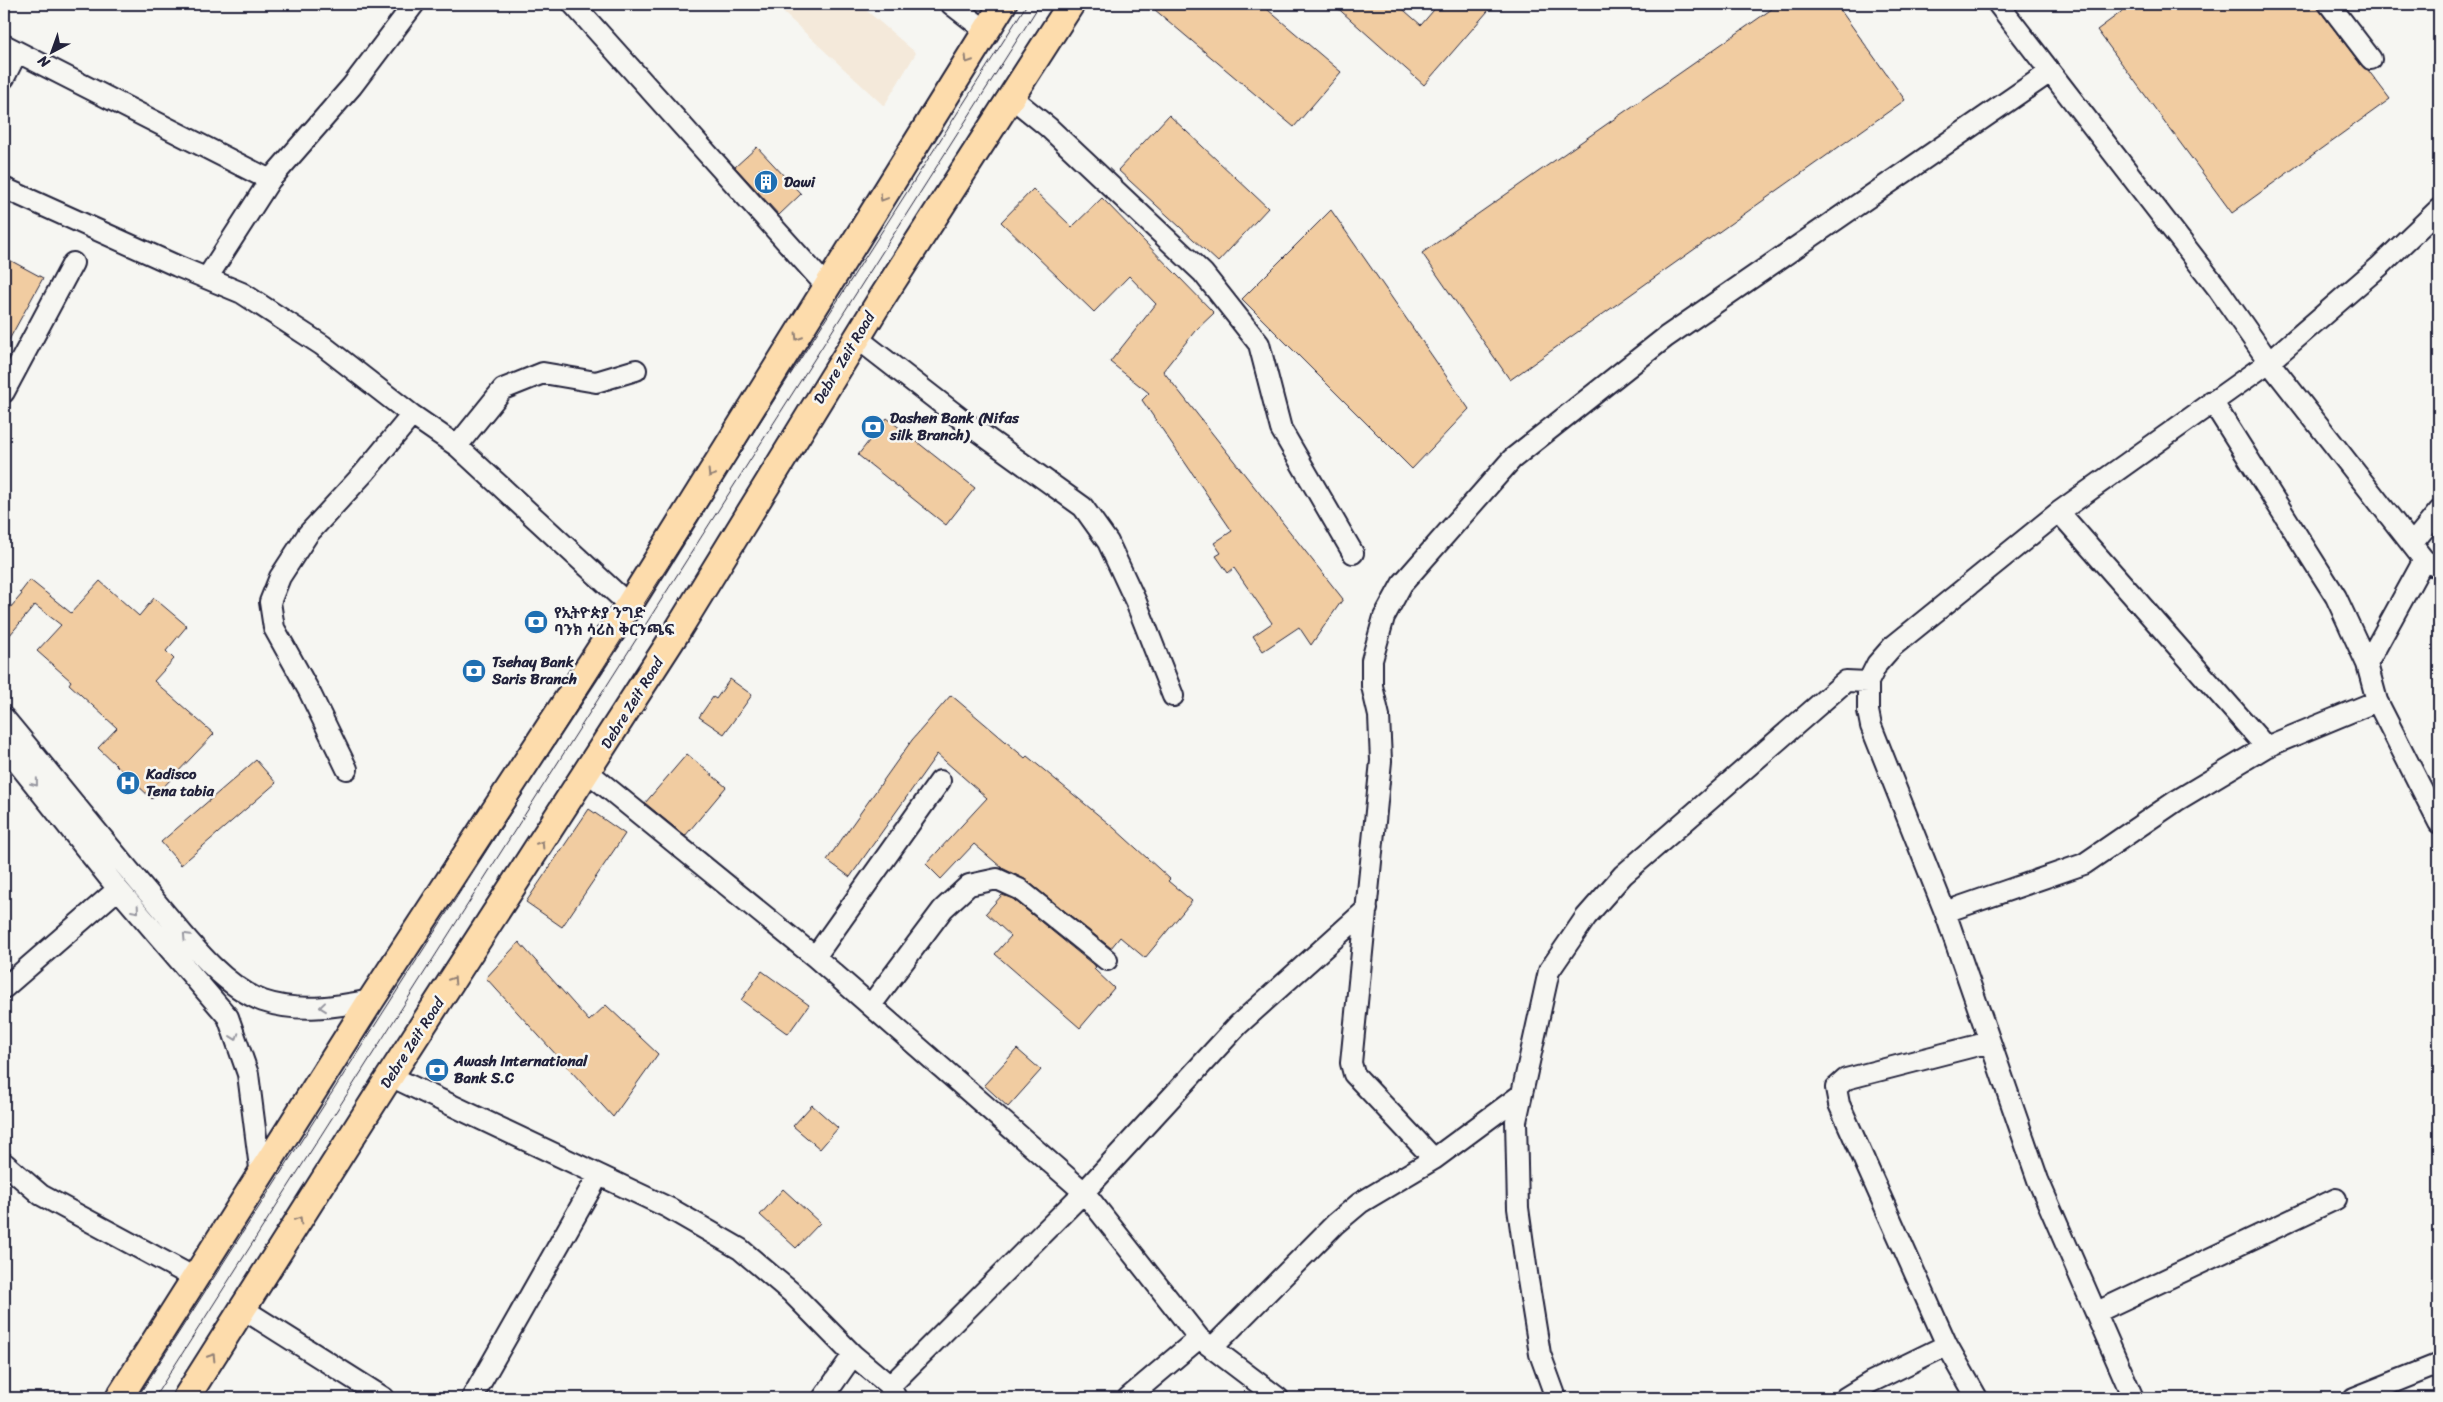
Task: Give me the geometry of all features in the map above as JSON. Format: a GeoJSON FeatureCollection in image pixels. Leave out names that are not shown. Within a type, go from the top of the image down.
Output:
{"type":"FeatureCollection","features":[{"type":"Feature","properties":{"kind":"main road"},"geometry":{"type":"LineString","coordinates":[[119,1398],[371,1000],[629,606],[1003,4]]}},
{"type":"Feature","properties":{"kind":"main road","name":"Debre Zeit Road"},"geometry":{"type":"LineString","coordinates":[[186,1398],[390,1076],[588,772],[857,338],[1071,4]]}},
{"type":"Feature","properties":{"kind":"street"},"geometry":{"type":"LineString","coordinates":[[207,278],[270,180],[352,86],[414,4]]}},
{"type":"Feature","properties":{"kind":"street"},"geometry":{"type":"LineString","coordinates":[[573,4],[828,288]]}},
{"type":"Feature","properties":{"kind":"street"},"geometry":{"type":"LineString","coordinates":[[951,4],[986,31]]}},
{"type":"Feature","properties":{"kind":"street"},"geometry":{"type":"LineString","coordinates":[[1998,4],[2219,290],[2269,362],[2425,558]]}},
{"type":"Feature","properties":{"kind":"street"},"geometry":{"type":"LineString","coordinates":[[2330,4],[2371,59]]}},
{"type":"Feature","properties":{"kind":"street"},"geometry":{"type":"LineString","coordinates":[[4,78],[10,49],[270,180]]}},
{"type":"Feature","properties":{"kind":"street"},"geometry":{"type":"LineString","coordinates":[[1434,1159],[1354,1074],[1351,1063],[1381,761],[1378,716],[1372,686],[1372,660],[1384,617],[1402,584],[1512,459],[1599,387],[1666,337],[2050,72]]}},
{"type":"Feature","properties":{"kind":"street"},"geometry":{"type":"LineString","coordinates":[[1011,96],[1048,128],[1203,273],[1259,344],[1281,429],[1354,553]]}},
{"type":"Feature","properties":{"kind":"street"},"geometry":{"type":"LineString","coordinates":[[4,188],[242,292],[322,345],[412,416],[457,446],[629,606]]}},
{"type":"Feature","properties":{"kind":"street"},"geometry":{"type":"LineString","coordinates":[[2133,1398],[2038,1180],[1945,912],[1871,726],[1868,711],[1868,682],[1877,664],[1899,640],[2059,512],[2269,362],[2375,271],[2439,209]]}},
{"type":"Feature","properties":{"kind":"street"},"geometry":{"type":"LineString","coordinates":[[7,378],[73,263]]}},
{"type":"Feature","properties":{"kind":"street"},"geometry":{"type":"LineString","coordinates":[[857,338],[973,428],[1083,507],[1108,542],[1136,602],[1173,696]]}},
{"type":"Feature","properties":{"kind":"street"},"geometry":{"type":"LineString","coordinates":[[457,446],[503,389],[543,373],[596,382],[636,370]]}},
{"type":"Feature","properties":{"kind":"street"},"geometry":{"type":"LineString","coordinates":[[2212,401],[2336,597],[2367,664],[2377,701],[2439,823]]}},
{"type":"Feature","properties":{"kind":"street"},"geometry":{"type":"LineString","coordinates":[[347,769],[309,692],[274,628],[270,602],[280,578],[308,534],[364,473],[412,416]]}},
{"type":"Feature","properties":{"kind":"street"},"geometry":{"type":"LineString","coordinates":[[2367,664],[2425,558],[2439,511]]}},
{"type":"Feature","properties":{"kind":"street"},"geometry":{"type":"LineString","coordinates":[[2059,512],[2266,747]]}},
{"type":"Feature","properties":{"kind":"street"},"geometry":{"type":"LineString","coordinates":[[1556,1398],[1540,1354],[1518,1208],[1516,1120],[1549,971],[1586,917],[1623,875],[1846,681],[1868,682]]}},
{"type":"Feature","properties":{"kind":"street"},"geometry":{"type":"LineString","coordinates":[[1945,912],[2084,864],[2176,801],[2266,747],[2377,701]]}},
{"type":"Feature","properties":{"kind":"street"},"geometry":{"type":"LineString","coordinates":[[4,718],[106,858],[118,889],[228,1017],[248,1074],[260,1176]]}},
{"type":"Feature","properties":{"kind":"street"},"geometry":{"type":"LineString","coordinates":[[4,746],[106,858],[230,983],[263,1001],[309,1009],[371,1000]]}},
{"type":"Feature","properties":{"kind":"street"},"geometry":{"type":"LineString","coordinates":[[588,772],[815,956],[1084,1192],[1205,1343],[1278,1398]]}},
{"type":"Feature","properties":{"kind":"street"},"geometry":{"type":"LineString","coordinates":[[815,956],[940,781]]}},
{"type":"Feature","properties":{"kind":"street"},"geometry":{"type":"LineString","coordinates":[[871,1005],[943,909],[969,885],[997,879],[1019,890],[1107,960]]}},
{"type":"Feature","properties":{"kind":"street"},"geometry":{"type":"LineString","coordinates":[[4,988],[118,889]]}},
{"type":"Feature","properties":{"kind":"street"},"geometry":{"type":"LineString","coordinates":[[390,1076],[669,1208],[740,1249],[791,1292],[853,1355],[893,1392],[1084,1192],[1238,1025],[1367,909]]}},
{"type":"Feature","properties":{"kind":"street"},"geometry":{"type":"LineString","coordinates":[[1976,1398],[1947,1345],[1839,1104],[1836,1088],[1846,1079],[1990,1042]]}},
{"type":"Feature","properties":{"kind":"street"},"geometry":{"type":"LineString","coordinates":[[1128,1398],[1205,1343],[1360,1203],[1434,1159],[1522,1094]]}},
{"type":"Feature","properties":{"kind":"street"},"geometry":{"type":"LineString","coordinates":[[4,1163],[41,1195],[195,1278]]}},
{"type":"Feature","properties":{"kind":"street"},"geometry":{"type":"LineString","coordinates":[[472,1398],[598,1176]]}},
{"type":"Feature","properties":{"kind":"street"},"geometry":{"type":"LineString","coordinates":[[2097,1312],[2336,1199]]}},
{"type":"Feature","properties":{"kind":"street"},"geometry":{"type":"LineString","coordinates":[[243,1309],[384,1398]]}},
{"type":"Feature","properties":{"kind":"street"},"geometry":{"type":"LineString","coordinates":[[1846,1398],[1871,1382],[1947,1345]]}},
{"type":"Feature","properties":{"kind":"street"},"geometry":{"type":"LineString","coordinates":[[823,1398],[853,1355]]}},
{"type":"Feature","properties":{"kind":"street"},"geometry":{"type":"LineString","coordinates":[[2354,1398],[2439,1364]]}},
{"type":"Feature","properties":{"kind":"shaded area"},"geometry":{"type":"Polygon","coordinates":[[[774,4],[859,4],[916,53],[884,106],[774,4]]]}},
{"type":"Feature","properties":{"kind":"building"},"geometry":{"type":"Polygon","coordinates":[[[1148,4],[1261,4],[1341,72],[1294,127],[1148,4]]]}},
{"type":"Feature","properties":{"kind":"building"},"geometry":{"type":"Polygon","coordinates":[[[1333,4],[1397,4],[1421,25],[1439,4],[1494,4],[1424,85],[1333,4]]]}},
{"type":"Feature","properties":{"kind":"building"},"geometry":{"type":"Polygon","coordinates":[[[1779,4],[1836,4],[1905,100],[1510,380],[1422,253],[1779,4]]]}},
{"type":"Feature","properties":{"kind":"building"},"geometry":{"type":"Polygon","coordinates":[[[2132,4],[2317,4],[2320,11],[2362,66],[2368,70],[2390,99],[2232,213],[2097,30],[2132,4]]]}},
{"type":"Feature","properties":{"kind":"building"},"geometry":{"type":"Polygon","coordinates":[[[1169,115],[1268,208],[1218,262],[1118,170],[1169,115]]]}},
{"type":"Feature","properties":{"kind":"building","name":"Dawi"},"geometry":{"type":"Polygon","coordinates":[[[757,147],[801,194],[779,215],[735,167],[757,147]]]}},
{"type":"Feature","properties":{"kind":"building"},"geometry":{"type":"Polygon","coordinates":[[[1033,189],[1072,227],[1102,198],[1214,313],[1195,331],[1163,371],[1343,599],[1311,645],[1299,627],[1263,651],[1253,636],[1272,623],[1234,568],[1228,573],[1216,556],[1221,553],[1214,543],[1232,531],[1142,400],[1149,393],[1110,362],[1156,304],[1129,276],[1094,312],[1001,222],[1033,189]]]}},
{"type":"Feature","properties":{"kind":"building"},"geometry":{"type":"Polygon","coordinates":[[[1331,210],[1469,409],[1412,469],[1242,299],[1331,210]]]}},
{"type":"Feature","properties":{"kind":"building"},"geometry":{"type":"Polygon","coordinates":[[[4,257],[43,278],[4,349],[4,257]]]}},
{"type":"Feature","properties":{"kind":"building"},"geometry":{"type":"Polygon","coordinates":[[[887,418],[975,488],[946,525],[858,455],[887,418]]]}},
{"type":"Feature","properties":{"kind":"building"},"geometry":{"type":"Polygon","coordinates":[[[30,580],[71,613],[100,581],[139,616],[154,598],[187,626],[166,651],[174,659],[154,681],[214,734],[152,799],[98,748],[117,728],[69,684],[71,681],[37,651],[61,625],[35,605],[4,642],[4,615],[22,594],[20,593],[30,580]]]}},
{"type":"Feature","properties":{"kind":"building"},"geometry":{"type":"Polygon","coordinates":[[[730,679],[752,695],[724,734],[699,717],[713,697],[716,699],[730,679]]]}},
{"type":"Feature","properties":{"kind":"building"},"geometry":{"type":"Polygon","coordinates":[[[951,695],[1025,758],[1027,756],[1114,828],[1170,879],[1168,881],[1192,901],[1145,958],[1120,937],[1111,948],[1026,880],[1002,868],[974,844],[941,879],[926,864],[987,798],[937,754],[850,877],[827,860],[912,740],[951,695]]]}},
{"type":"Feature","properties":{"kind":"building"},"geometry":{"type":"Polygon","coordinates":[[[687,754],[726,787],[685,836],[645,803],[687,754]]]}},
{"type":"Feature","properties":{"kind":"building"},"geometry":{"type":"Polygon","coordinates":[[[256,760],[276,783],[181,865],[161,842],[256,760]]]}},
{"type":"Feature","properties":{"kind":"building"},"geometry":{"type":"Polygon","coordinates":[[[589,809],[625,834],[562,927],[526,902],[589,809]]]}},
{"type":"Feature","properties":{"kind":"building"},"geometry":{"type":"Polygon","coordinates":[[[1002,895],[1013,899],[1096,967],[1094,969],[1114,988],[1080,1028],[995,954],[1011,936],[986,913],[1002,895]]]}},
{"type":"Feature","properties":{"kind":"building"},"geometry":{"type":"Polygon","coordinates":[[[519,942],[589,1021],[606,1005],[658,1054],[613,1117],[486,978],[519,942]]]}},
{"type":"Feature","properties":{"kind":"building"},"geometry":{"type":"Polygon","coordinates":[[[762,971],[809,1005],[788,1034],[741,1000],[762,971]]]}},
{"type":"Feature","properties":{"kind":"building"},"geometry":{"type":"Polygon","coordinates":[[[1017,1049],[1041,1070],[1008,1107],[984,1085],[1017,1049]]]}},
{"type":"Feature","properties":{"kind":"building"},"geometry":{"type":"Polygon","coordinates":[[[812,1105],[838,1128],[820,1149],[793,1126],[812,1105]]]}},
{"type":"Feature","properties":{"kind":"building"},"geometry":{"type":"Polygon","coordinates":[[[783,1189],[820,1223],[796,1248],[760,1215],[783,1189]]]}},
{"type":"Feature","properties":{"kind":"tram line"},"geometry":{"type":"LineString","coordinates":[[137,1398],[1027,4]]}},
{"type":"Feature","properties":{"kind":"tram line"},"geometry":{"type":"LineString","coordinates":[[154,1398],[1040,4]]}},
{"type":"Feature","properties":{"kind":"place","name":"Dawi"},"geometry":{"type":"Point","coordinates":[766,182]}},
{"type":"Feature","properties":{"kind":"place","name":"Dashen Bank (Nifas silk Branch)"},"geometry":{"type":"Point","coordinates":[873,427]}},
{"type":"Feature","properties":{"kind":"place","name":"የኢትዮጵያ ንግድ ባንክ ሳሪስ ቅርንጫፍ"},"geometry":{"type":"Point","coordinates":[536,622]}},
{"type":"Feature","properties":{"kind":"place","name":"Tsehay Bank Saris Branch"},"geometry":{"type":"Point","coordinates":[474,671]}},
{"type":"Feature","properties":{"kind":"place","name":"Kadisco Tena tabia"},"geometry":{"type":"Point","coordinates":[128,783]}},
{"type":"Feature","properties":{"kind":"place","name":"Awash International Bank S.C"},"geometry":{"type":"Point","coordinates":[437,1070]}}]}
